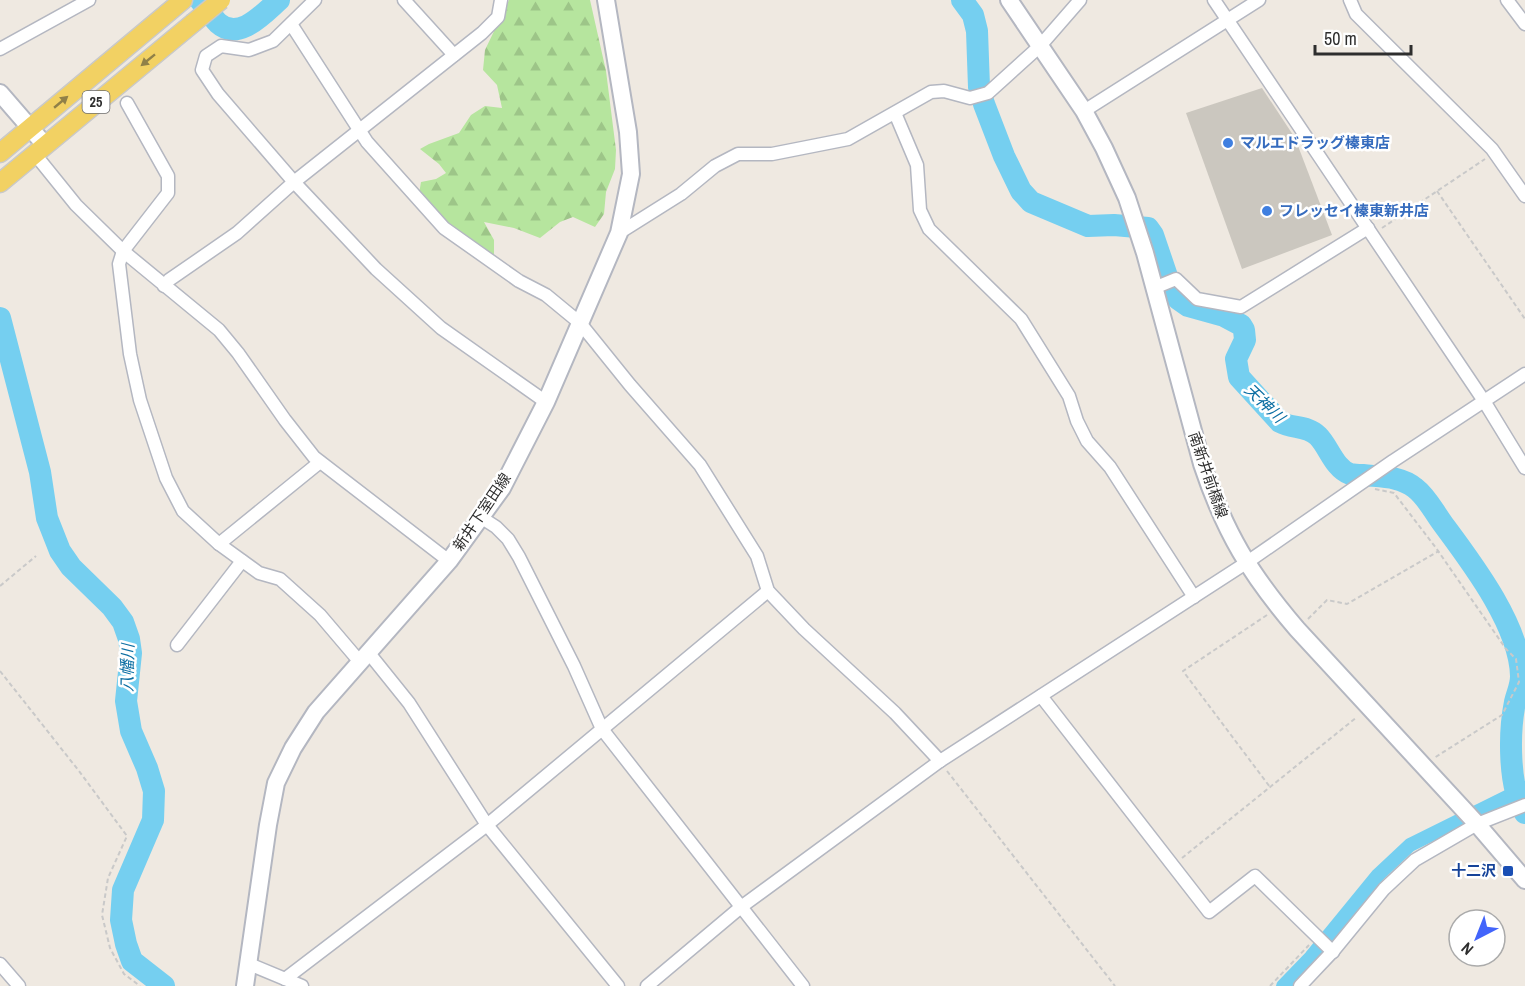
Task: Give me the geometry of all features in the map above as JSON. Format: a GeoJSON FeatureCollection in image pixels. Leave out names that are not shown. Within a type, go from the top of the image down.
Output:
{"type":"FeatureCollection","features":[{"type":"Feature","properties":{"kind":"main road","name":"25"},"geometry":{"type":"LineString","coordinates":[[0,183],[221,0]]}},
{"type":"Feature","properties":{"kind":"main road","name":"新井下室田線"},"geometry":{"type":"LineString","coordinates":[[245,986],[276,783],[293,748],[316,712],[449,561],[502,489],[546,402],[619,233],[631,174],[628,132],[606,0]]}},
{"type":"Feature","properties":{"kind":"main road","name":"南新井前橋線"},"geometry":{"type":"LineString","coordinates":[[1009,0],[1084,111],[1127,198],[1212,492],[1223,520],[1246,563],[1297,629],[1424,765],[1525,880]]}},
{"type":"Feature","properties":{"kind":"main road","name":"25"},"geometry":{"type":"LineString","coordinates":[[0,153],[180,2]]}},
{"type":"Feature","properties":{"kind":"main road"},"geometry":{"type":"LineString","coordinates":[[0,93],[30,128],[39,149]]}},
{"type":"Feature","properties":{"kind":"street"},"geometry":{"type":"LineString","coordinates":[[0,49],[89,0]]}},
{"type":"Feature","properties":{"kind":"street"},"geometry":{"type":"LineString","coordinates":[[315,0],[273,41],[249,50],[221,46],[206,56],[202,70],[218,94],[294,182],[376,268],[441,328],[546,402]]}},
{"type":"Feature","properties":{"kind":"street"},"geometry":{"type":"LineString","coordinates":[[404,0],[454,55]]}},
{"type":"Feature","properties":{"kind":"street"},"geometry":{"type":"LineString","coordinates":[[164,286],[169,280],[237,233],[294,182],[482,33],[498,17],[501,0]]}},
{"type":"Feature","properties":{"kind":"street"},"geometry":{"type":"LineString","coordinates":[[619,233],[681,194],[716,166],[738,154],[772,154],[848,139],[931,92],[944,92],[970,98],[988,93],[1040,46],[1080,0]]}},
{"type":"Feature","properties":{"kind":"street"},"geometry":{"type":"LineString","coordinates":[[1214,0],[1484,401],[1525,468]]}},
{"type":"Feature","properties":{"kind":"street"},"geometry":{"type":"LineString","coordinates":[[1084,111],[1259,0]]}},
{"type":"Feature","properties":{"kind":"street"},"geometry":{"type":"LineString","coordinates":[[1350,0],[1356,14],[1494,152],[1525,196]]}},
{"type":"Feature","properties":{"kind":"street"},"geometry":{"type":"LineString","coordinates":[[1507,0],[1525,24]]}},
{"type":"Feature","properties":{"kind":"street"},"geometry":{"type":"LineString","coordinates":[[291,24],[361,129],[367,142],[444,228],[519,281],[546,295],[580,323],[630,386],[700,465],[757,556],[768,591],[812,637],[896,713],[940,761]]}},
{"type":"Feature","properties":{"kind":"street"},"geometry":{"type":"LineString","coordinates":[[127,103],[168,176],[168,193],[123,251],[118,264],[122,298],[130,354],[140,400],[166,478],[183,512],[219,544],[259,573],[280,579],[364,657],[409,703],[487,825],[618,986]]}},
{"type":"Feature","properties":{"kind":"street"},"geometry":{"type":"LineString","coordinates":[[895,113],[917,165],[920,210],[929,229],[1021,318],[1069,396],[1077,421],[1087,441],[1110,466],[1194,597]]}},
{"type":"Feature","properties":{"kind":"street"},"geometry":{"type":"LineString","coordinates":[[39,149],[76,205],[123,251],[219,330],[285,420],[320,462],[449,561]]}},
{"type":"Feature","properties":{"kind":"street"},"geometry":{"type":"LineString","coordinates":[[1154,288],[1176,279],[1197,298],[1241,307],[1370,231]]}},
{"type":"Feature","properties":{"kind":"street"},"geometry":{"type":"LineString","coordinates":[[647,986],[741,907],[940,761],[1246,563],[1358,485],[1525,375]]}},
{"type":"Feature","properties":{"kind":"street"},"geometry":{"type":"LineString","coordinates":[[219,544],[320,462]]}},
{"type":"Feature","properties":{"kind":"street"},"geometry":{"type":"LineString","coordinates":[[482,518],[496,527],[519,557],[574,666],[602,729],[803,986]]}},
{"type":"Feature","properties":{"kind":"street"},"geometry":{"type":"LineString","coordinates":[[177,645],[242,561]]}},
{"type":"Feature","properties":{"kind":"street"},"geometry":{"type":"LineString","coordinates":[[285,979],[487,825],[768,591]]}},
{"type":"Feature","properties":{"kind":"street"},"geometry":{"type":"LineString","coordinates":[[1041,696],[1209,912],[1255,876],[1324,943]]}},
{"type":"Feature","properties":{"kind":"street"},"geometry":{"type":"LineString","coordinates":[[1300,986],[1324,943],[1415,860],[1477,824],[1525,805]]}},
{"type":"Feature","properties":{"kind":"street"},"geometry":{"type":"LineString","coordinates":[[249,963],[302,986]]}},
{"type":"Feature","properties":{"kind":"street"},"geometry":{"type":"LineString","coordinates":[[0,964],[19,986]]}},
{"type":"Feature","properties":{"kind":"path"},"geometry":{"type":"LineString","coordinates":[[1370,231],[1437,191],[1494,152]]}},
{"type":"Feature","properties":{"kind":"path"},"geometry":{"type":"LineString","coordinates":[[1437,191],[1525,319]]}},
{"type":"Feature","properties":{"kind":"path"},"geometry":{"type":"LineString","coordinates":[[1358,485],[1394,493],[1439,551],[1506,649],[1516,659],[1519,682],[1502,715],[1424,765]]}},
{"type":"Feature","properties":{"kind":"path"},"geometry":{"type":"LineString","coordinates":[[1297,629],[1327,600],[1347,604],[1439,551]]}},
{"type":"Feature","properties":{"kind":"path"},"geometry":{"type":"LineString","coordinates":[[0,586],[36,556]]}},
{"type":"Feature","properties":{"kind":"path"},"geometry":{"type":"LineString","coordinates":[[1270,787],[1183,671],[1279,608]]}},
{"type":"Feature","properties":{"kind":"path"},"geometry":{"type":"LineString","coordinates":[[0,671],[80,771],[127,836],[108,878],[102,915],[110,948],[124,974],[140,986]]}},
{"type":"Feature","properties":{"kind":"path"},"geometry":{"type":"LineString","coordinates":[[1173,866],[1370,707]]}},
{"type":"Feature","properties":{"kind":"path"},"geometry":{"type":"LineString","coordinates":[[940,761],[1115,986]]}},
{"type":"Feature","properties":{"kind":"path"},"geometry":{"type":"LineString","coordinates":[[1270,986],[1324,943]]}},
{"type":"Feature","properties":{"kind":"green space"},"geometry":{"type":"Polygon","coordinates":[[[509,0],[590,0],[606,71],[616,150],[615,169],[606,192],[604,214],[595,227],[573,217],[560,222],[540,238],[514,228],[484,222],[494,240],[494,257],[455,234],[419,194],[421,182],[436,179],[446,173],[439,164],[420,149],[459,133],[471,115],[485,106],[502,108],[497,85],[483,70],[485,50],[509,0]]]}},
{"type":"Feature","properties":{"kind":"building"},"geometry":{"type":"Polygon","coordinates":[[[1262,88],[1295,138],[1332,235],[1242,269],[1186,113],[1262,88]]]}},
{"type":"Feature","properties":{"kind":"waterway","name":"天神川"},"geometry":{"type":"LineString","coordinates":[[200,0],[218,23],[226,28],[234,29],[251,24],[279,0]]}},
{"type":"Feature","properties":{"kind":"waterway","name":"天神川"},"geometry":{"type":"LineString","coordinates":[[962,0],[973,15],[977,31],[979,87],[984,104],[1004,156],[1021,191],[1031,202],[1088,226],[1114,225],[1148,228],[1153,235],[1172,291],[1178,299],[1188,306],[1224,316],[1241,325],[1245,340],[1236,359],[1239,377],[1280,422],[1314,433],[1340,467],[1350,474],[1397,479],[1415,488],[1427,500],[1467,557],[1504,616],[1519,657],[1521,680],[1513,714],[1511,759],[1515,789],[1525,813]]}},
{"type":"Feature","properties":{"kind":"waterway","name":"八幡川"},"geometry":{"type":"LineString","coordinates":[[0,318],[40,472],[47,518],[60,551],[71,567],[112,607],[123,622],[129,639],[131,653],[126,701],[131,731],[154,791],[153,820],[123,890],[121,920],[132,961],[164,986]]}},
{"type":"Feature","properties":{"kind":"waterway"},"geometry":{"type":"LineString","coordinates":[[1283,986],[1311,957],[1378,875],[1410,845],[1525,788]]}},
{"type":"Feature","properties":{"kind":"place","name":"マルエドラッグ榛東店"},"geometry":{"type":"Point","coordinates":[1228,143]}},
{"type":"Feature","properties":{"kind":"place","name":"フレッセイ榛東新井店"},"geometry":{"type":"Point","coordinates":[1267,211]}},
{"type":"Feature","properties":{"kind":"place","name":"十二沢"},"geometry":{"type":"Point","coordinates":[1508,871]}}]}
